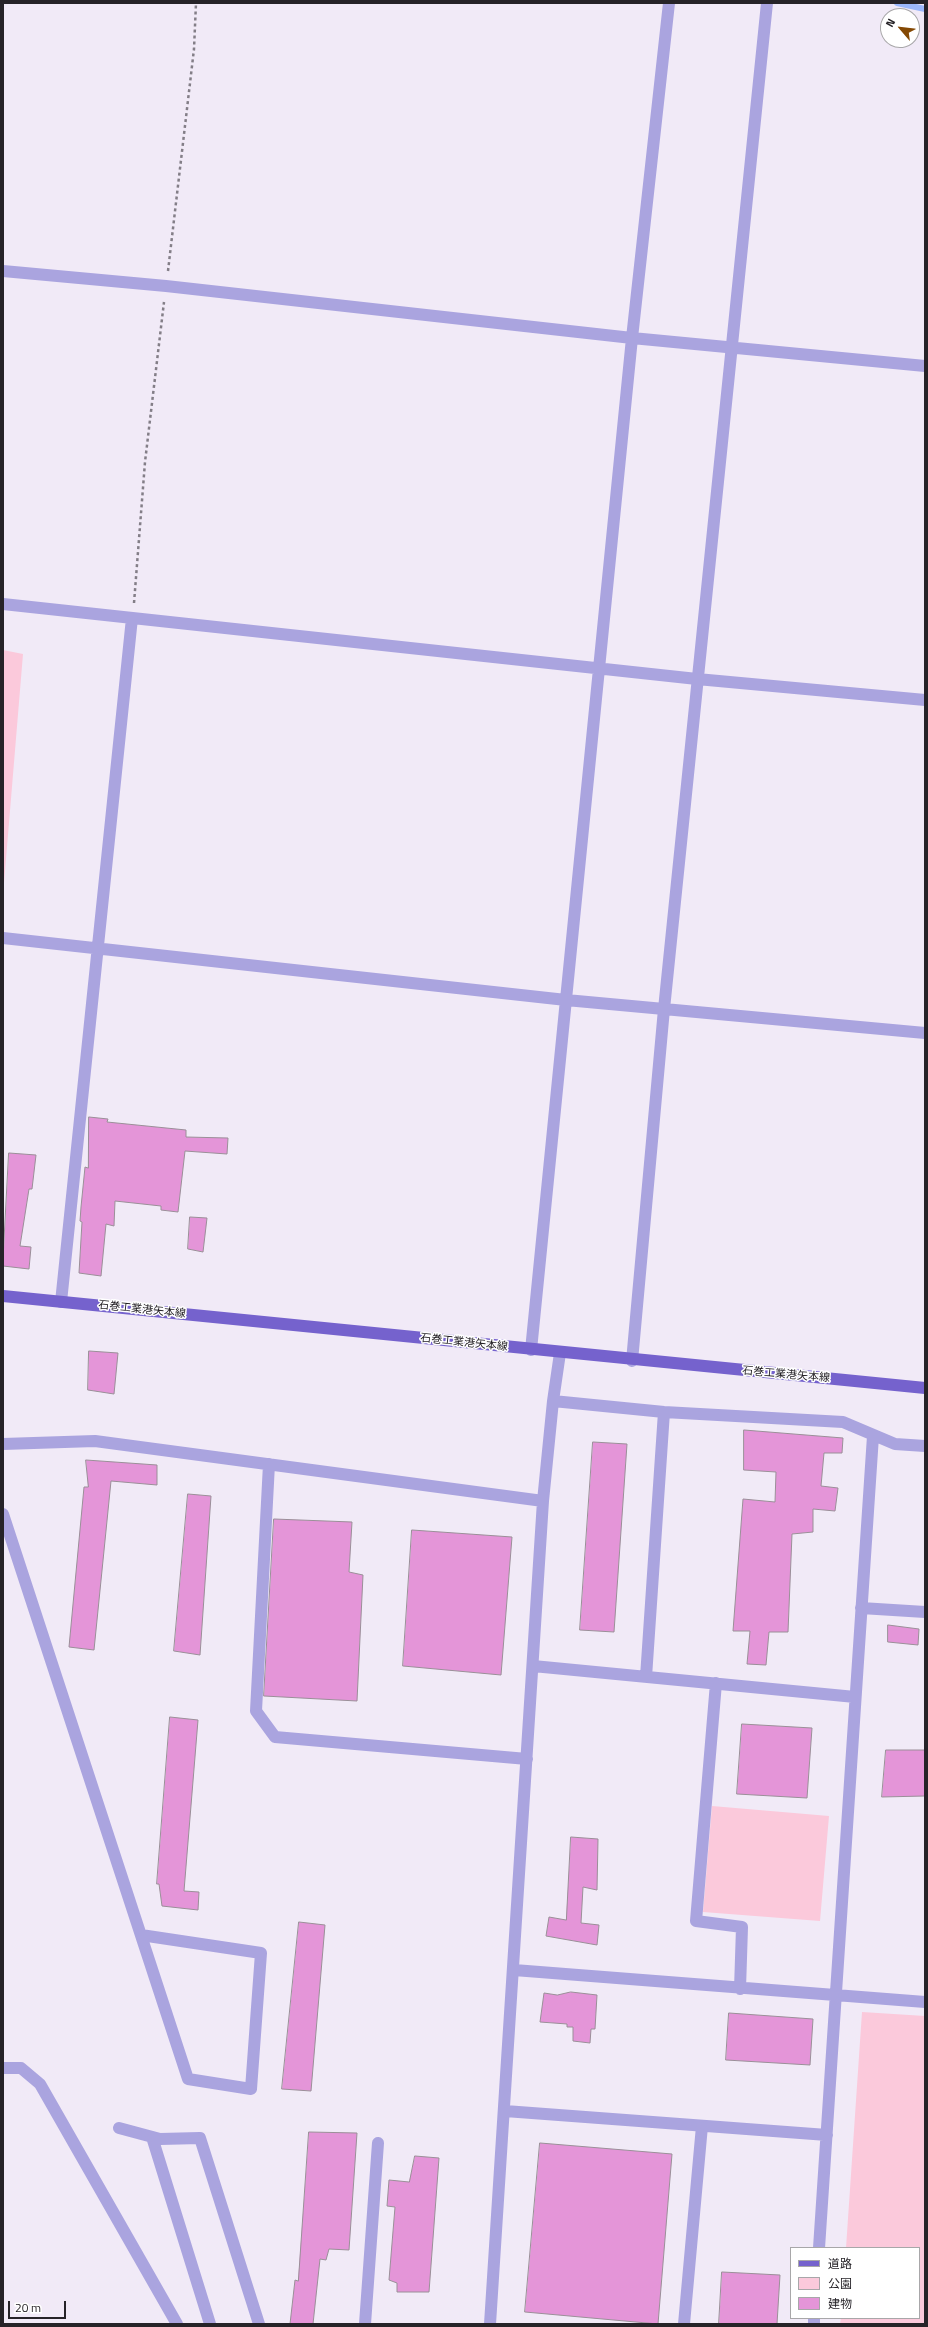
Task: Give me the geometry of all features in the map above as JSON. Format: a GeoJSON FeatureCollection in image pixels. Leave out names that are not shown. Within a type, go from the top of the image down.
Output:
{"type":"FeatureCollection","features":[{"type":"Feature","properties":{"kind":"main road","name":"石巻工業港矢本線"},"geometry":{"type":"LineString","coordinates":[[3,1296],[632,1361],[925,1388]]}},
{"type":"Feature","properties":{"kind":"street"},"geometry":{"type":"LineString","coordinates":[[531,1350],[632,338],[669,3]]}},
{"type":"Feature","properties":{"kind":"street"},"geometry":{"type":"LineString","coordinates":[[632,1361],[664,1009],[697,679],[768,3]]}},
{"type":"Feature","properties":{"kind":"street"},"geometry":{"type":"LineString","coordinates":[[3,271],[166,286],[632,338],[925,366]]}},
{"type":"Feature","properties":{"kind":"street"},"geometry":{"type":"LineString","coordinates":[[3,604],[697,679],[925,700]]}},
{"type":"Feature","properties":{"kind":"street"},"geometry":{"type":"LineString","coordinates":[[61,1302],[132,618]]}},
{"type":"Feature","properties":{"kind":"street"},"geometry":{"type":"LineString","coordinates":[[3,938],[566,1000],[925,1033]]}},
{"type":"Feature","properties":{"kind":"street"},"geometry":{"type":"LineString","coordinates":[[490,2324],[505,2111],[543,1501],[553,1401],[560,1353]]}},
{"type":"Feature","properties":{"kind":"street"},"geometry":{"type":"LineString","coordinates":[[553,1401],[664,1412],[843,1422],[873,1436],[895,1444],[925,1446]]}},
{"type":"Feature","properties":{"kind":"street"},"geometry":{"type":"LineString","coordinates":[[646,1677],[664,1412]]}},
{"type":"Feature","properties":{"kind":"street"},"geometry":{"type":"LineString","coordinates":[[819,2247],[873,1436]]}},
{"type":"Feature","properties":{"kind":"street"},"geometry":{"type":"LineString","coordinates":[[3,1444],[95,1441],[543,1501]]}},
{"type":"Feature","properties":{"kind":"street"},"geometry":{"type":"LineString","coordinates":[[269,1464],[256,1711],[275,1737],[527,1759]]}},
{"type":"Feature","properties":{"kind":"street"},"geometry":{"type":"LineString","coordinates":[[3,1514],[188,2079],[251,2089],[260,1953],[141,1935]]}},
{"type":"Feature","properties":{"kind":"street"},"geometry":{"type":"LineString","coordinates":[[861,1608],[925,1612]]}},
{"type":"Feature","properties":{"kind":"street"},"geometry":{"type":"LineString","coordinates":[[533,1666],[856,1697]]}},
{"type":"Feature","properties":{"kind":"street"},"geometry":{"type":"LineString","coordinates":[[716,1683],[696,1921],[742,1927],[740,1989]]}},
{"type":"Feature","properties":{"kind":"street"},"geometry":{"type":"LineString","coordinates":[[514,1970],[836,1997],[925,2002]]}},
{"type":"Feature","properties":{"kind":"street"},"geometry":{"type":"LineString","coordinates":[[3,2068],[21,2068],[40,2084],[177,2324]]}},
{"type":"Feature","properties":{"kind":"street"},"geometry":{"type":"LineString","coordinates":[[505,2111],[827,2135]]}},
{"type":"Feature","properties":{"kind":"street"},"geometry":{"type":"LineString","coordinates":[[684,2324],[702,2126]]}},
{"type":"Feature","properties":{"kind":"street"},"geometry":{"type":"LineString","coordinates":[[119,2128],[160,2140],[200,2138],[259,2324]]}},
{"type":"Feature","properties":{"kind":"street"},"geometry":{"type":"LineString","coordinates":[[152,2137],[210,2324]]}},
{"type":"Feature","properties":{"kind":"street"},"geometry":{"type":"LineString","coordinates":[[364,2324],[378,2143]]}},
{"type":"Feature","properties":{"kind":"path"},"geometry":{"type":"LineString","coordinates":[[132,618],[145,462],[194,49],[196,3]]}},
{"type":"Feature","properties":{"kind":"green space"},"geometry":{"type":"Polygon","coordinates":[[[3,650],[23,654],[3,895],[3,650]]]}},
{"type":"Feature","properties":{"kind":"green space"},"geometry":{"type":"Polygon","coordinates":[[[712,1806],[829,1816],[820,1921],[703,1912],[712,1806]]]}},
{"type":"Feature","properties":{"kind":"green space"},"geometry":{"type":"Polygon","coordinates":[[[862,2012],[925,2016],[925,2324],[840,2324],[841,2319],[920,2319],[920,2247],[846,2247],[862,2012]]]}},
{"type":"Feature","properties":{"kind":"building"},"geometry":{"type":"Polygon","coordinates":[[[89,1117],[108,1119],[107,1122],[186,1130],[186,1137],[228,1138],[227,1154],[185,1151],[178,1212],[161,1210],[161,1206],[115,1201],[114,1226],[106,1224],[101,1276],[79,1273],[82,1222],[80,1221],[85,1167],[88,1168],[89,1117]]]}},
{"type":"Feature","properties":{"kind":"building"},"geometry":{"type":"Polygon","coordinates":[[[9,1153],[36,1155],[32,1189],[29,1189],[20,1246],[31,1247],[29,1269],[3,1266],[9,1153]]]}},
{"type":"Feature","properties":{"kind":"building"},"geometry":{"type":"Polygon","coordinates":[[[190,1217],[207,1218],[203,1252],[188,1249],[190,1217]]]}},
{"type":"Feature","properties":{"kind":"building"},"geometry":{"type":"Polygon","coordinates":[[[89,1351],[118,1353],[114,1394],[88,1390],[89,1351]]]}},
{"type":"Feature","properties":{"kind":"building"},"geometry":{"type":"Polygon","coordinates":[[[744,1430],[843,1438],[842,1453],[824,1453],[821,1486],[838,1488],[835,1511],[813,1509],[813,1532],[792,1534],[788,1632],[769,1632],[766,1665],[747,1664],[750,1631],[733,1631],[743,1499],[775,1502],[776,1472],[744,1470],[744,1430]]]}},
{"type":"Feature","properties":{"kind":"building"},"geometry":{"type":"Polygon","coordinates":[[[593,1442],[627,1444],[614,1632],[580,1630],[593,1442]]]}},
{"type":"Feature","properties":{"kind":"building"},"geometry":{"type":"Polygon","coordinates":[[[86,1460],[157,1465],[157,1485],[111,1481],[94,1650],[69,1647],[84,1487],[88,1487],[86,1460]]]}},
{"type":"Feature","properties":{"kind":"building"},"geometry":{"type":"Polygon","coordinates":[[[188,1494],[211,1496],[200,1655],[174,1651],[188,1494]]]}},
{"type":"Feature","properties":{"kind":"building"},"geometry":{"type":"Polygon","coordinates":[[[274,1519],[352,1522],[349,1572],[363,1575],[357,1701],[264,1696],[274,1519]]]}},
{"type":"Feature","properties":{"kind":"building"},"geometry":{"type":"Polygon","coordinates":[[[412,1530],[512,1537],[501,1675],[403,1666],[412,1530]]]}},
{"type":"Feature","properties":{"kind":"building"},"geometry":{"type":"Polygon","coordinates":[[[888,1625],[919,1629],[918,1645],[888,1642],[888,1625]]]}},
{"type":"Feature","properties":{"kind":"building"},"geometry":{"type":"Polygon","coordinates":[[[170,1717],[198,1720],[184,1891],[199,1892],[198,1910],[162,1906],[159,1884],[157,1884],[170,1717]]]}},
{"type":"Feature","properties":{"kind":"building"},"geometry":{"type":"Polygon","coordinates":[[[742,1724],[812,1728],[807,1798],[737,1794],[742,1724]]]}},
{"type":"Feature","properties":{"kind":"building"},"geometry":{"type":"Polygon","coordinates":[[[886,1750],[925,1750],[925,1796],[882,1797],[886,1750]]]}},
{"type":"Feature","properties":{"kind":"building"},"geometry":{"type":"Polygon","coordinates":[[[571,1837],[598,1839],[597,1890],[583,1887],[581,1923],[599,1925],[597,1945],[546,1936],[549,1917],[566,1920],[571,1837]]]}},
{"type":"Feature","properties":{"kind":"building"},"geometry":{"type":"Polygon","coordinates":[[[299,1922],[325,1925],[311,2091],[282,2089],[299,1922]]]}},
{"type":"Feature","properties":{"kind":"building"},"geometry":{"type":"Polygon","coordinates":[[[571,1992],[597,1995],[595,2029],[591,2029],[590,2043],[573,2041],[573,2027],[567,2027],[567,2024],[540,2022],[544,1993],[557,1995],[571,1992]]]}},
{"type":"Feature","properties":{"kind":"building"},"geometry":{"type":"Polygon","coordinates":[[[729,2013],[813,2019],[810,2065],[726,2060],[729,2013]]]}},
{"type":"Feature","properties":{"kind":"building"},"geometry":{"type":"Polygon","coordinates":[[[309,2132],[357,2133],[349,2250],[329,2249],[326,2260],[320,2259],[313,2324],[290,2324],[295,2280],[298,2281],[309,2132]]]}},
{"type":"Feature","properties":{"kind":"building"},"geometry":{"type":"Polygon","coordinates":[[[540,2143],[672,2154],[658,2324],[525,2312],[540,2143]]]}},
{"type":"Feature","properties":{"kind":"building"},"geometry":{"type":"Polygon","coordinates":[[[415,2156],[439,2158],[429,2292],[397,2292],[397,2283],[389,2280],[395,2207],[387,2206],[389,2180],[409,2182],[415,2156]]]}},
{"type":"Feature","properties":{"kind":"building"},"geometry":{"type":"Polygon","coordinates":[[[722,2272],[780,2275],[777,2324],[719,2324],[722,2272]]]}},
{"type":"Feature","properties":{"kind":"waterway"},"geometry":{"type":"LineString","coordinates":[[897,3],[925,9]]}}]}
